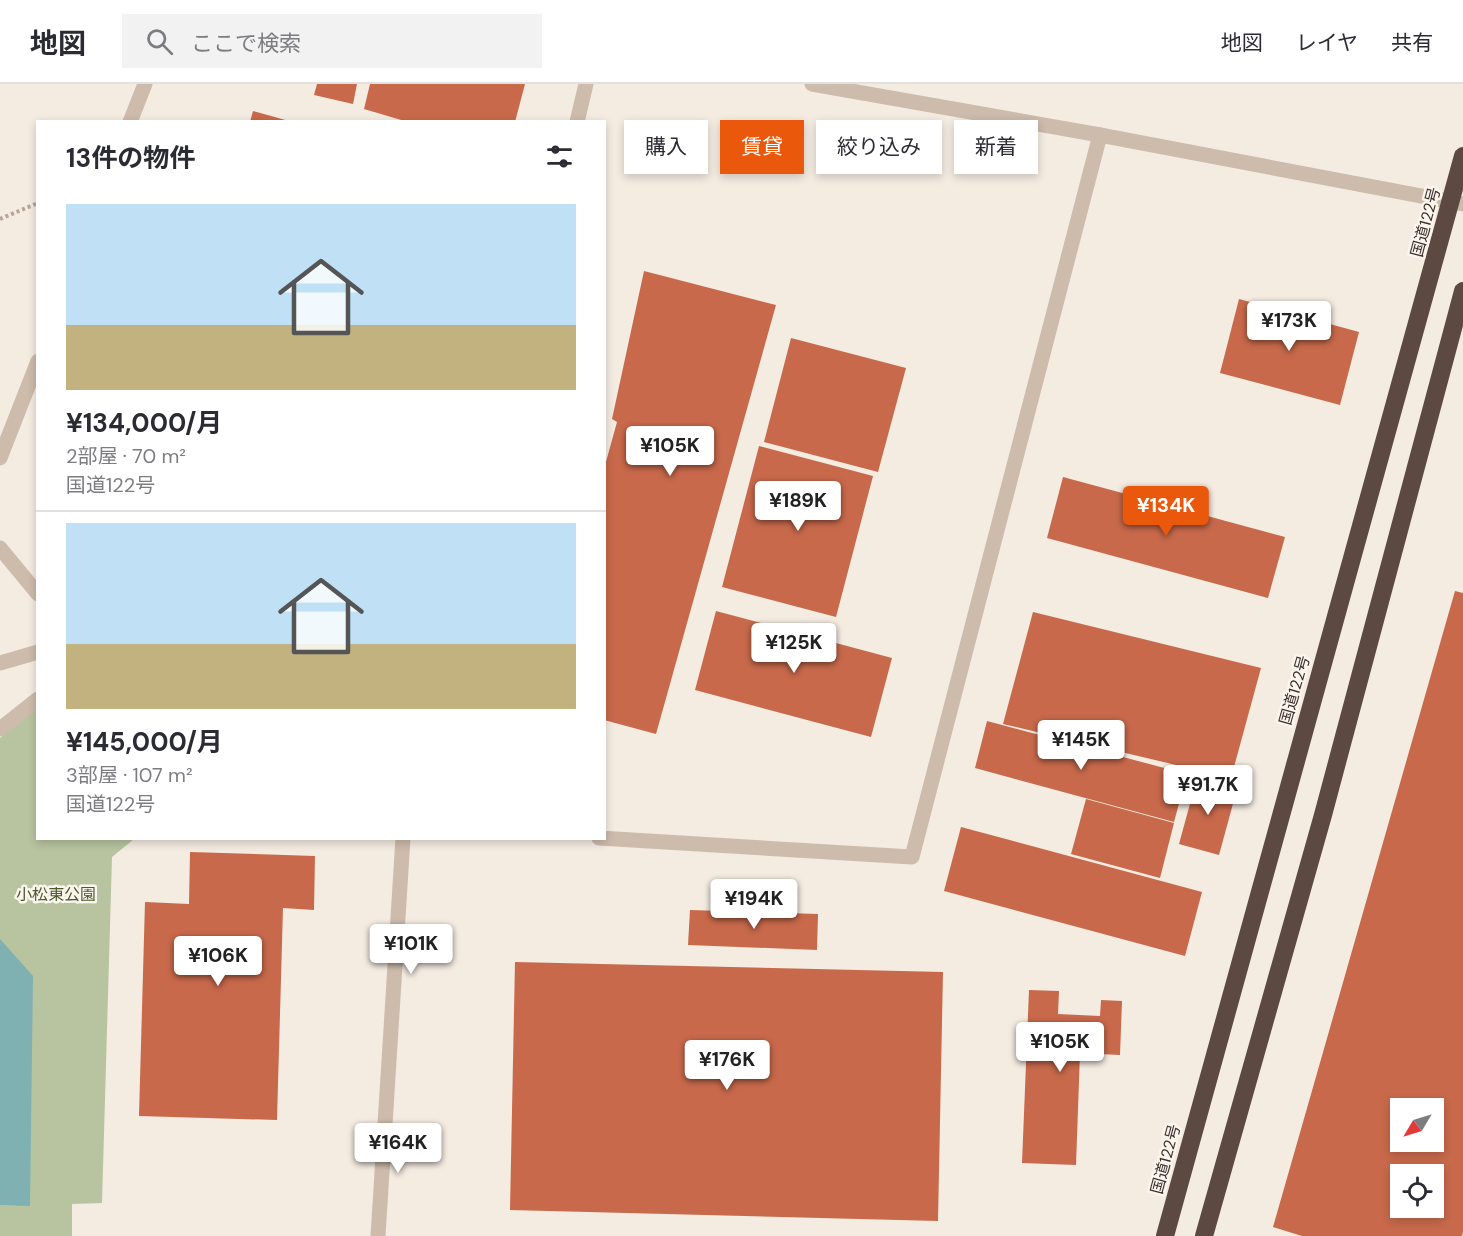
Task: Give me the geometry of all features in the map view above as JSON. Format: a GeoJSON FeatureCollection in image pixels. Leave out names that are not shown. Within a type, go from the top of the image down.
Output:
{"type":"FeatureCollection","features":[{"type":"Feature","properties":{"kind":"highway","name":"国道122号"},"geometry":{"type":"LineString","coordinates":[[1165,1236],[1457,203],[1463,156]]}},
{"type":"Feature","properties":{"kind":"highway"},"geometry":{"type":"LineString","coordinates":[[1204,1236],[1323,815],[1463,291]]}},
{"type":"Feature","properties":{"kind":"street"},"geometry":{"type":"LineString","coordinates":[[131,120],[145,84]]}},
{"type":"Feature","properties":{"kind":"street"},"geometry":{"type":"LineString","coordinates":[[577,120],[586,84]]}},
{"type":"Feature","properties":{"kind":"street"},"geometry":{"type":"LineString","coordinates":[[812,84],[1100,135],[1457,203]]}},
{"type":"Feature","properties":{"kind":"street"},"geometry":{"type":"LineString","coordinates":[[606,838],[912,857],[1100,135]]}},
{"type":"Feature","properties":{"kind":"street"},"geometry":{"type":"LineString","coordinates":[[0,458],[36,366]]}},
{"type":"Feature","properties":{"kind":"street"},"geometry":{"type":"LineString","coordinates":[[0,548],[36,592]]}},
{"type":"Feature","properties":{"kind":"street"},"geometry":{"type":"LineString","coordinates":[[0,663],[36,653]]}},
{"type":"Feature","properties":{"kind":"street"},"geometry":{"type":"LineString","coordinates":[[0,729],[36,701]]}},
{"type":"Feature","properties":{"kind":"street"},"geometry":{"type":"LineString","coordinates":[[378,1236],[403,840]]}},
{"type":"Feature","properties":{"kind":"path"},"geometry":{"type":"LineString","coordinates":[[0,219],[36,204]]}},
{"type":"Feature","properties":{"kind":"green space","name":"小松東公園"},"geometry":{"type":"Polygon","coordinates":[[[36,709],[36,840],[133,840],[112,857],[102,1203],[72,1204],[72,1236],[0,1236],[0,738],[36,709]]]}},
{"type":"Feature","properties":{"kind":"water"},"geometry":{"type":"Polygon","coordinates":[[[0,939],[33,976],[30,1206],[0,1205],[0,939]]]}},
{"type":"Feature","properties":{"kind":"building"},"geometry":{"type":"Polygon","coordinates":[[[317,84],[357,84],[353,104],[314,95],[317,84]]]}},
{"type":"Feature","properties":{"kind":"building"},"geometry":{"type":"Polygon","coordinates":[[[370,84],[525,84],[516,120],[401,120],[364,109],[370,84]]]}},
{"type":"Feature","properties":{"kind":"building"},"geometry":{"type":"Polygon","coordinates":[[[253,111],[285,120],[251,120],[253,111]]]}},
{"type":"Feature","properties":{"kind":"building"},"geometry":{"type":"Polygon","coordinates":[[[644,271],[776,305],[656,734],[606,721],[606,462],[617,422],[612,419],[644,271]]]}},
{"type":"Feature","properties":{"kind":"building"},"geometry":{"type":"Polygon","coordinates":[[[1239,299],[1359,332],[1340,405],[1220,373],[1239,299]]]}},
{"type":"Feature","properties":{"kind":"building"},"geometry":{"type":"Polygon","coordinates":[[[791,338],[906,368],[878,472],[764,442],[791,338]]]}},
{"type":"Feature","properties":{"kind":"building"},"geometry":{"type":"Polygon","coordinates":[[[759,446],[873,476],[836,617],[722,587],[759,446]]]}},
{"type":"Feature","properties":{"kind":"building"},"geometry":{"type":"Polygon","coordinates":[[[1063,477],[1285,537],[1268,598],[1047,538],[1063,477]]]}},
{"type":"Feature","properties":{"kind":"building"},"geometry":{"type":"Polygon","coordinates":[[[1455,591],[1463,593],[1463,1232],[1462,1236],[1302,1236],[1273,1227],[1455,591]]]}},
{"type":"Feature","properties":{"kind":"building"},"geometry":{"type":"Polygon","coordinates":[[[716,611],[892,658],[871,737],[695,690],[716,611]]]}},
{"type":"Feature","properties":{"kind":"building"},"geometry":{"type":"Polygon","coordinates":[[[1033,612],[1261,668],[1231,778],[1003,724],[1033,612]]]}},
{"type":"Feature","properties":{"kind":"building"},"geometry":{"type":"Polygon","coordinates":[[[987,721],[1187,774],[1174,822],[975,768],[987,721]]]}},
{"type":"Feature","properties":{"kind":"building"},"geometry":{"type":"Polygon","coordinates":[[[1197,778],[1237,789],[1219,855],[1179,844],[1197,778]]]}},
{"type":"Feature","properties":{"kind":"building"},"geometry":{"type":"Polygon","coordinates":[[[1086,799],[1174,823],[1160,878],[1071,854],[1086,799]]]}},
{"type":"Feature","properties":{"kind":"building"},"geometry":{"type":"Polygon","coordinates":[[[961,827],[1202,892],[1185,956],[944,891],[961,827]]]}},
{"type":"Feature","properties":{"kind":"building"},"geometry":{"type":"Polygon","coordinates":[[[190,852],[315,856],[314,910],[283,908],[277,1120],[139,1116],[145,902],[189,904],[190,852]]]}},
{"type":"Feature","properties":{"kind":"building"},"geometry":{"type":"Polygon","coordinates":[[[690,910],[818,914],[817,950],[688,945],[690,910]]]}},
{"type":"Feature","properties":{"kind":"building"},"geometry":{"type":"Polygon","coordinates":[[[515,962],[943,972],[938,1221],[510,1210],[515,962]]]}},
{"type":"Feature","properties":{"kind":"building"},"geometry":{"type":"Polygon","coordinates":[[[1029,990],[1059,991],[1058,1014],[1100,1016],[1101,1000],[1122,1001],[1120,1055],[1080,1053],[1076,1165],[1022,1163],[1029,990]]]}}]}
